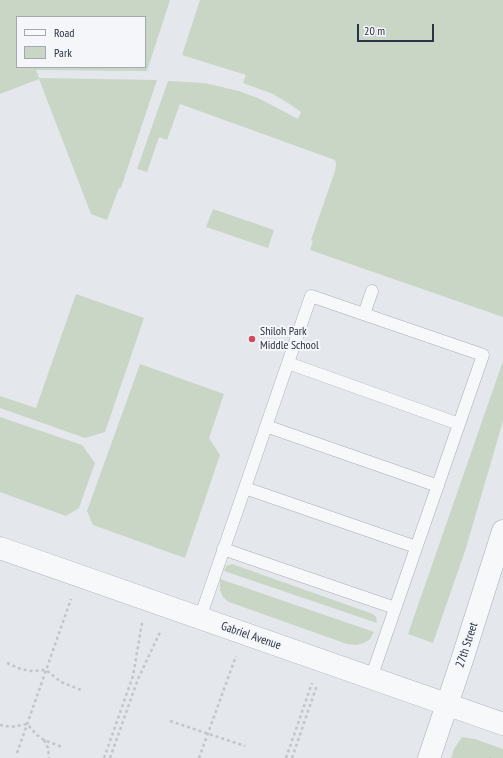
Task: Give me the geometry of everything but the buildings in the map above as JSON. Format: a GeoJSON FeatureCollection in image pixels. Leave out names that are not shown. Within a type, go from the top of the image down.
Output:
{"type":"FeatureCollection","features":[{"type":"Feature","properties":{"kind":"street","name":"27th Street"},"geometry":{"type":"LineString","coordinates":[[429,758],[503,532]]}},
{"type":"Feature","properties":{"kind":"street","name":"Gabriel Avenue"},"geometry":{"type":"LineString","coordinates":[[0,548],[503,724]]}},
{"type":"Feature","properties":{"kind":"lane"},"geometry":{"type":"LineString","coordinates":[[364,314],[372,291]]}},
{"type":"Feature","properties":{"kind":"lane"},"geometry":{"type":"LineString","coordinates":[[200,618],[311,296],[483,355],[371,678]]}},
{"type":"Feature","properties":{"kind":"lane"},"geometry":{"type":"LineString","coordinates":[[288,363],[459,424]]}},
{"type":"Feature","properties":{"kind":"lane"},"geometry":{"type":"LineString","coordinates":[[266,426],[438,486]]}},
{"type":"Feature","properties":{"kind":"lane"},"geometry":{"type":"LineString","coordinates":[[245,488],[416,548]]}},
{"type":"Feature","properties":{"kind":"lane"},"geometry":{"type":"LineString","coordinates":[[223,549],[395,608]]}},
{"type":"Feature","properties":{"kind":"path"},"geometry":{"type":"LineString","coordinates":[[18,753],[72,598]]}},
{"type":"Feature","properties":{"kind":"path"},"geometry":{"type":"LineString","coordinates":[[104,758],[133,676],[142,623]]}},
{"type":"Feature","properties":{"kind":"path"},"geometry":{"type":"LineString","coordinates":[[110,758],[138,678],[161,630]]}},
{"type":"Feature","properties":{"kind":"path"},"geometry":{"type":"LineString","coordinates":[[199,758],[236,656]]}},
{"type":"Feature","properties":{"kind":"path"},"geometry":{"type":"LineString","coordinates":[[7,663],[30,671],[46,670],[61,682],[81,690]]}},
{"type":"Feature","properties":{"kind":"path"},"geometry":{"type":"LineString","coordinates":[[286,758],[312,683]]}},
{"type":"Feature","properties":{"kind":"path"},"geometry":{"type":"LineString","coordinates":[[292,758],[317,685]]}},
{"type":"Feature","properties":{"kind":"path"},"geometry":{"type":"LineString","coordinates":[[170,721],[245,746]]}},
{"type":"Feature","properties":{"kind":"path"},"geometry":{"type":"LineString","coordinates":[[0,727],[19,727],[27,724]]}},
{"type":"Feature","properties":{"kind":"path"},"geometry":{"type":"LineString","coordinates":[[27,724],[44,740],[62,747]]}},
{"type":"Feature","properties":{"kind":"path"},"geometry":{"type":"LineString","coordinates":[[44,740],[48,748],[49,758]]}},
{"type":"Feature","properties":{"kind":"green space"},"geometry":{"type":"Polygon","coordinates":[[[0,0],[170,0],[147,71],[36,70],[39,78],[157,80],[121,188],[119,188],[107,220],[91,214],[39,79],[0,94],[0,0]]]}},
{"type":"Feature","properties":{"kind":"green space"},"geometry":{"type":"Polygon","coordinates":[[[200,0],[503,0],[503,317],[310,250],[313,241],[311,240],[335,171],[335,160],[180,104],[167,140],[159,137],[147,172],[137,169],[168,81],[204,83],[239,91],[260,99],[298,119],[301,112],[273,94],[243,83],[246,75],[182,55],[200,0]]]}},
{"type":"Feature","properties":{"kind":"green space"},"geometry":{"type":"Polygon","coordinates":[[[213,209],[274,230],[268,248],[206,227],[213,209]]]}},
{"type":"Feature","properties":{"kind":"green space"},"geometry":{"type":"Polygon","coordinates":[[[76,294],[144,318],[105,432],[85,438],[0,408],[0,396],[36,408],[76,294]]]}},
{"type":"Feature","properties":{"kind":"green space"},"geometry":{"type":"Polygon","coordinates":[[[503,361],[503,421],[466,548],[433,643],[408,634],[503,361]]]}},
{"type":"Feature","properties":{"kind":"green space"},"geometry":{"type":"Polygon","coordinates":[[[140,364],[224,394],[209,438],[220,455],[185,558],[93,525],[87,511],[140,364]]]}},
{"type":"Feature","properties":{"kind":"green space"},"geometry":{"type":"Polygon","coordinates":[[[0,417],[82,445],[95,463],[79,508],[66,516],[0,492],[0,417]]]}},
{"type":"Feature","properties":{"kind":"green space"},"geometry":{"type":"Polygon","coordinates":[[[232,564],[373,614],[376,617],[377,623],[224,571],[226,566],[232,564]]]}},
{"type":"Feature","properties":{"kind":"green space"},"geometry":{"type":"Polygon","coordinates":[[[220,579],[374,632],[370,639],[364,643],[356,645],[347,644],[229,602],[223,597],[220,590],[220,579]]]}},
{"type":"Feature","properties":{"kind":"green space"},"geometry":{"type":"Polygon","coordinates":[[[462,737],[475,739],[503,749],[503,758],[451,758],[454,749],[462,737]]]}},
{"type":"Feature","properties":{"kind":"place","name":"Shiloh Park Middle School"},"geometry":{"type":"Point","coordinates":[252,339]}}]}
